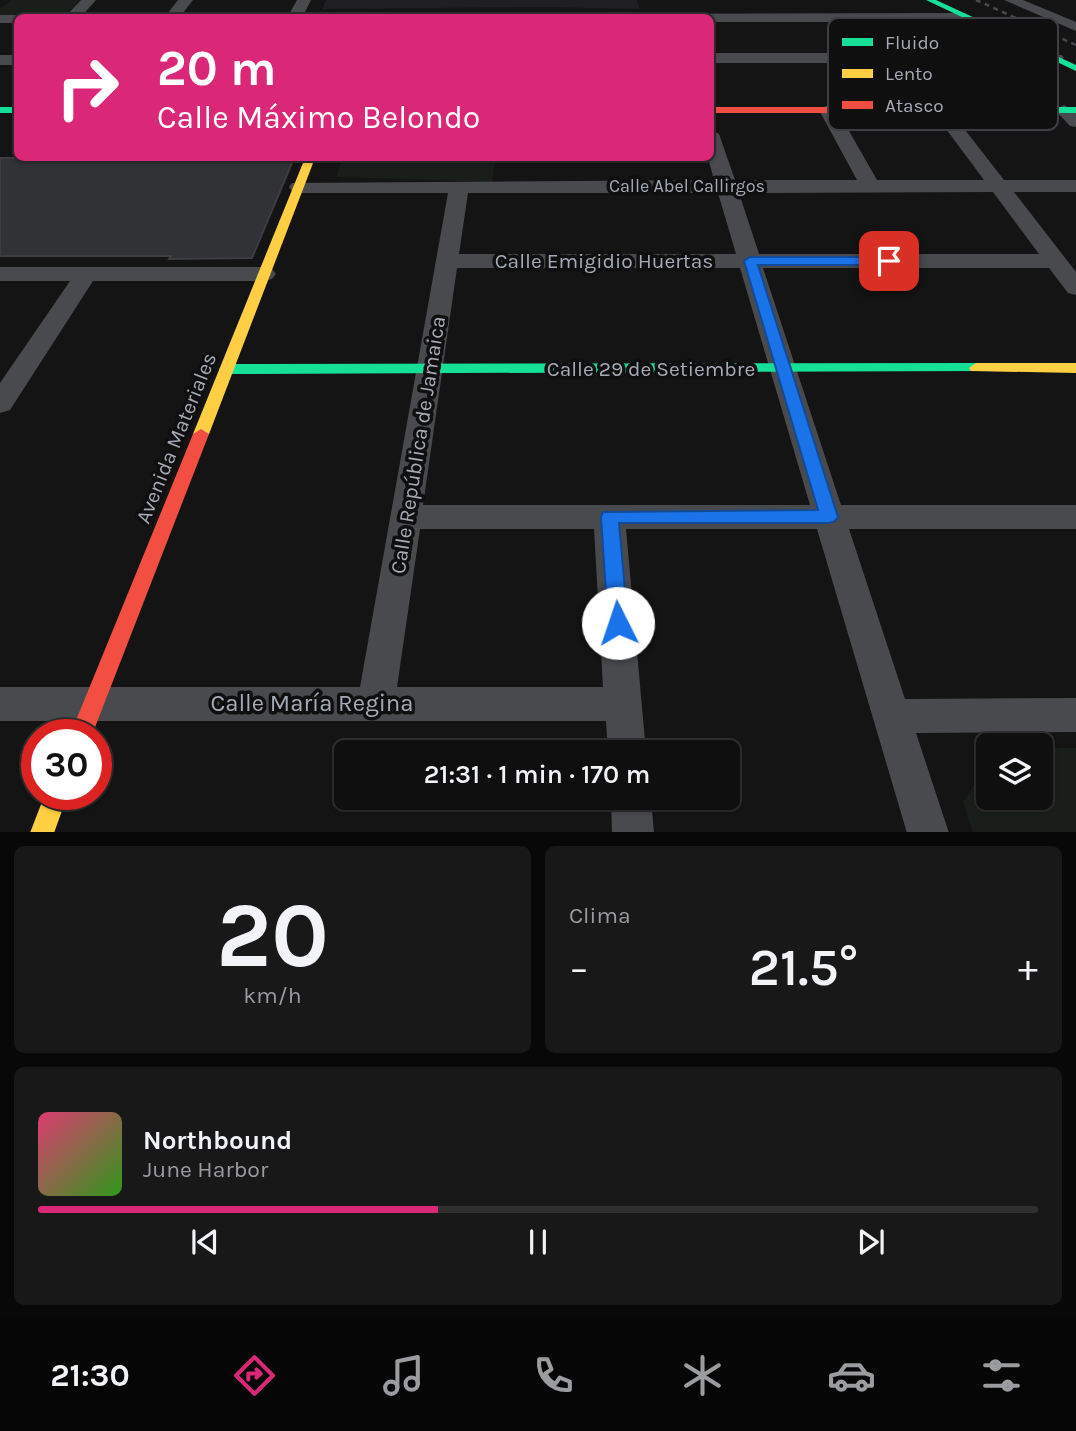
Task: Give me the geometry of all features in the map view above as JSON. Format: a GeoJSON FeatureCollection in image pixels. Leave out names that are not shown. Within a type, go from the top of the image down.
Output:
{"type":"FeatureCollection","features":[{"type":"Feature","properties":{"kind":"street"},"geometry":{"type":"LineString","coordinates":[[75,14],[89,0]]}},
{"type":"Feature","properties":{"kind":"street"},"geometry":{"type":"LineString","coordinates":[[175,14],[186,0]]}},
{"type":"Feature","properties":{"kind":"street"},"geometry":{"type":"LineString","coordinates":[[778,0],[788,17]]}},
{"type":"Feature","properties":{"kind":"street"},"geometry":{"type":"LineString","coordinates":[[930,0],[965,17]]}},
{"type":"Feature","properties":{"kind":"street"},"geometry":{"type":"LineString","coordinates":[[950,0],[990,18]]}},
{"type":"Feature","properties":{"kind":"street"},"geometry":{"type":"LineString","coordinates":[[1011,0],[1054,18]]}},
{"type":"Feature","properties":{"kind":"street"},"geometry":{"type":"LineString","coordinates":[[714,17],[965,17]]}},
{"type":"Feature","properties":{"kind":"street"},"geometry":{"type":"LineString","coordinates":[[1058,20],[1076,27]]}},
{"type":"Feature","properties":{"kind":"street"},"geometry":{"type":"LineString","coordinates":[[1058,49],[1076,57]]}},
{"type":"Feature","properties":{"kind":"street"},"geometry":{"type":"LineString","coordinates":[[714,58],[828,58]]}},
{"type":"Feature","properties":{"kind":"street"},"geometry":{"type":"LineString","coordinates":[[1058,59],[1076,68]]}},
{"type":"Feature","properties":{"kind":"street"},"geometry":{"type":"LineString","coordinates":[[714,110],[828,110]]}},
{"type":"Feature","properties":{"kind":"street"},"geometry":{"type":"LineString","coordinates":[[839,130],[870,186]]}},
{"type":"Feature","properties":{"kind":"street"},"geometry":{"type":"LineString","coordinates":[[956,130],[1076,288]]}},
{"type":"Feature","properties":{"kind":"street"},"geometry":{"type":"LineString","coordinates":[[714,146],[928,832]]}},
{"type":"Feature","properties":{"kind":"street","name":"Avenida Materiales"},"geometry":{"type":"LineString","coordinates":[[87,719],[309,161]]}},
{"type":"Feature","properties":{"kind":"street","name":"Calle República de Jamaica"},"geometry":{"type":"LineString","coordinates":[[376,703],[459,186]]}},
{"type":"Feature","properties":{"kind":"street","name":"Calle Abel Callirgos"},"geometry":{"type":"LineString","coordinates":[[299,187],[1076,186]]}},
{"type":"Feature","properties":{"kind":"street","name":"Calle Emigidio Huertas"},"geometry":{"type":"LineString","coordinates":[[447,261],[1055,261]]}},
{"type":"Feature","properties":{"kind":"street"},"geometry":{"type":"LineString","coordinates":[[0,274],[264,274]]}},
{"type":"Feature","properties":{"kind":"street"},"geometry":{"type":"LineString","coordinates":[[5,389],[86,274]]}},
{"type":"Feature","properties":{"kind":"street","name":"Calle 29 de Setiembre"},"geometry":{"type":"LineString","coordinates":[[226,369],[1076,368]]}},
{"type":"Feature","properties":{"kind":"street"},"geometry":{"type":"LineString","coordinates":[[406,517],[1076,517]]}},
{"type":"Feature","properties":{"kind":"street"},"geometry":{"type":"LineString","coordinates":[[610,517],[626,740]]}},
{"type":"Feature","properties":{"kind":"street","name":"Calle María Regina"},"geometry":{"type":"LineString","coordinates":[[0,704],[87,719],[376,703],[624,704]]}},
{"type":"Feature","properties":{"kind":"street"},"geometry":{"type":"LineString","coordinates":[[891,716],[1076,715]]}},
{"type":"Feature","properties":{"kind":"street"},"geometry":{"type":"LineString","coordinates":[[42,832],[51,810]]}},
{"type":"Feature","properties":{"kind":"street"},"geometry":{"type":"LineString","coordinates":[[632,810],[633,832]]}},
{"type":"Feature","properties":{"kind":"shaded area"},"geometry":{"type":"Polygon","coordinates":[[[12,0],[80,0],[66,14],[0,15],[0,9],[12,0]]]}},
{"type":"Feature","properties":{"kind":"shaded area"},"geometry":{"type":"Polygon","coordinates":[[[326,0],[637,0],[640,9],[322,9],[326,0]]]}},
{"type":"Feature","properties":{"kind":"shaded area"},"geometry":{"type":"Polygon","coordinates":[[[342,161],[495,161],[492,182],[336,177],[342,161]]]}},
{"type":"Feature","properties":{"kind":"shaded area"},"geometry":{"type":"Polygon","coordinates":[[[1053,748],[1076,748],[1076,832],[973,832],[963,802],[976,782],[976,810],[1053,810],[1053,748]]]}},
{"type":"Feature","properties":{"kind":"building"},"geometry":{"type":"Polygon","coordinates":[[[0,158],[14,158],[14,161],[293,161],[252,258],[0,256],[0,158]]]}},
{"type":"Feature","properties":{"kind":"railway"},"geometry":{"type":"LineString","coordinates":[[976,0],[1016,18]]}},
{"type":"Feature","properties":{"kind":"railway"},"geometry":{"type":"LineString","coordinates":[[1058,37],[1076,45]]}},
{"type":"Feature","properties":{"kind":"traffic: fast"},"geometry":{"type":"LineString","coordinates":[[930,0],[969,18]]}},
{"type":"Feature","properties":{"kind":"traffic: fast"},"geometry":{"type":"LineString","coordinates":[[1058,60],[1076,68]]}},
{"type":"Feature","properties":{"kind":"traffic: fast"},"geometry":{"type":"LineString","coordinates":[[0,110],[14,110]]}},
{"type":"Feature","properties":{"kind":"traffic: fast"},"geometry":{"type":"LineString","coordinates":[[1058,110],[1076,110]]}},
{"type":"Feature","properties":{"kind":"traffic: fast"},"geometry":{"type":"LineString","coordinates":[[226,369],[976,368]]}},
{"type":"Feature","properties":{"kind":"traffic: slow"},"geometry":{"type":"LineString","coordinates":[[201,434],[309,161]]}},
{"type":"Feature","properties":{"kind":"traffic: slow"},"geometry":{"type":"LineString","coordinates":[[976,368],[1076,368]]}},
{"type":"Feature","properties":{"kind":"traffic: slow"},"geometry":{"type":"LineString","coordinates":[[42,832],[51,810]]}},
{"type":"Feature","properties":{"kind":"traffic: jam"},"geometry":{"type":"LineString","coordinates":[[714,110],[828,110]]}},
{"type":"Feature","properties":{"kind":"traffic: jam"},"geometry":{"type":"LineString","coordinates":[[87,719],[201,434]]}},
{"type":"Feature","properties":{"kind":"route"},"geometry":{"type":"LineString","coordinates":[[618,623],[610,517],[829,517],[750,261],[889,261]]}}]}
